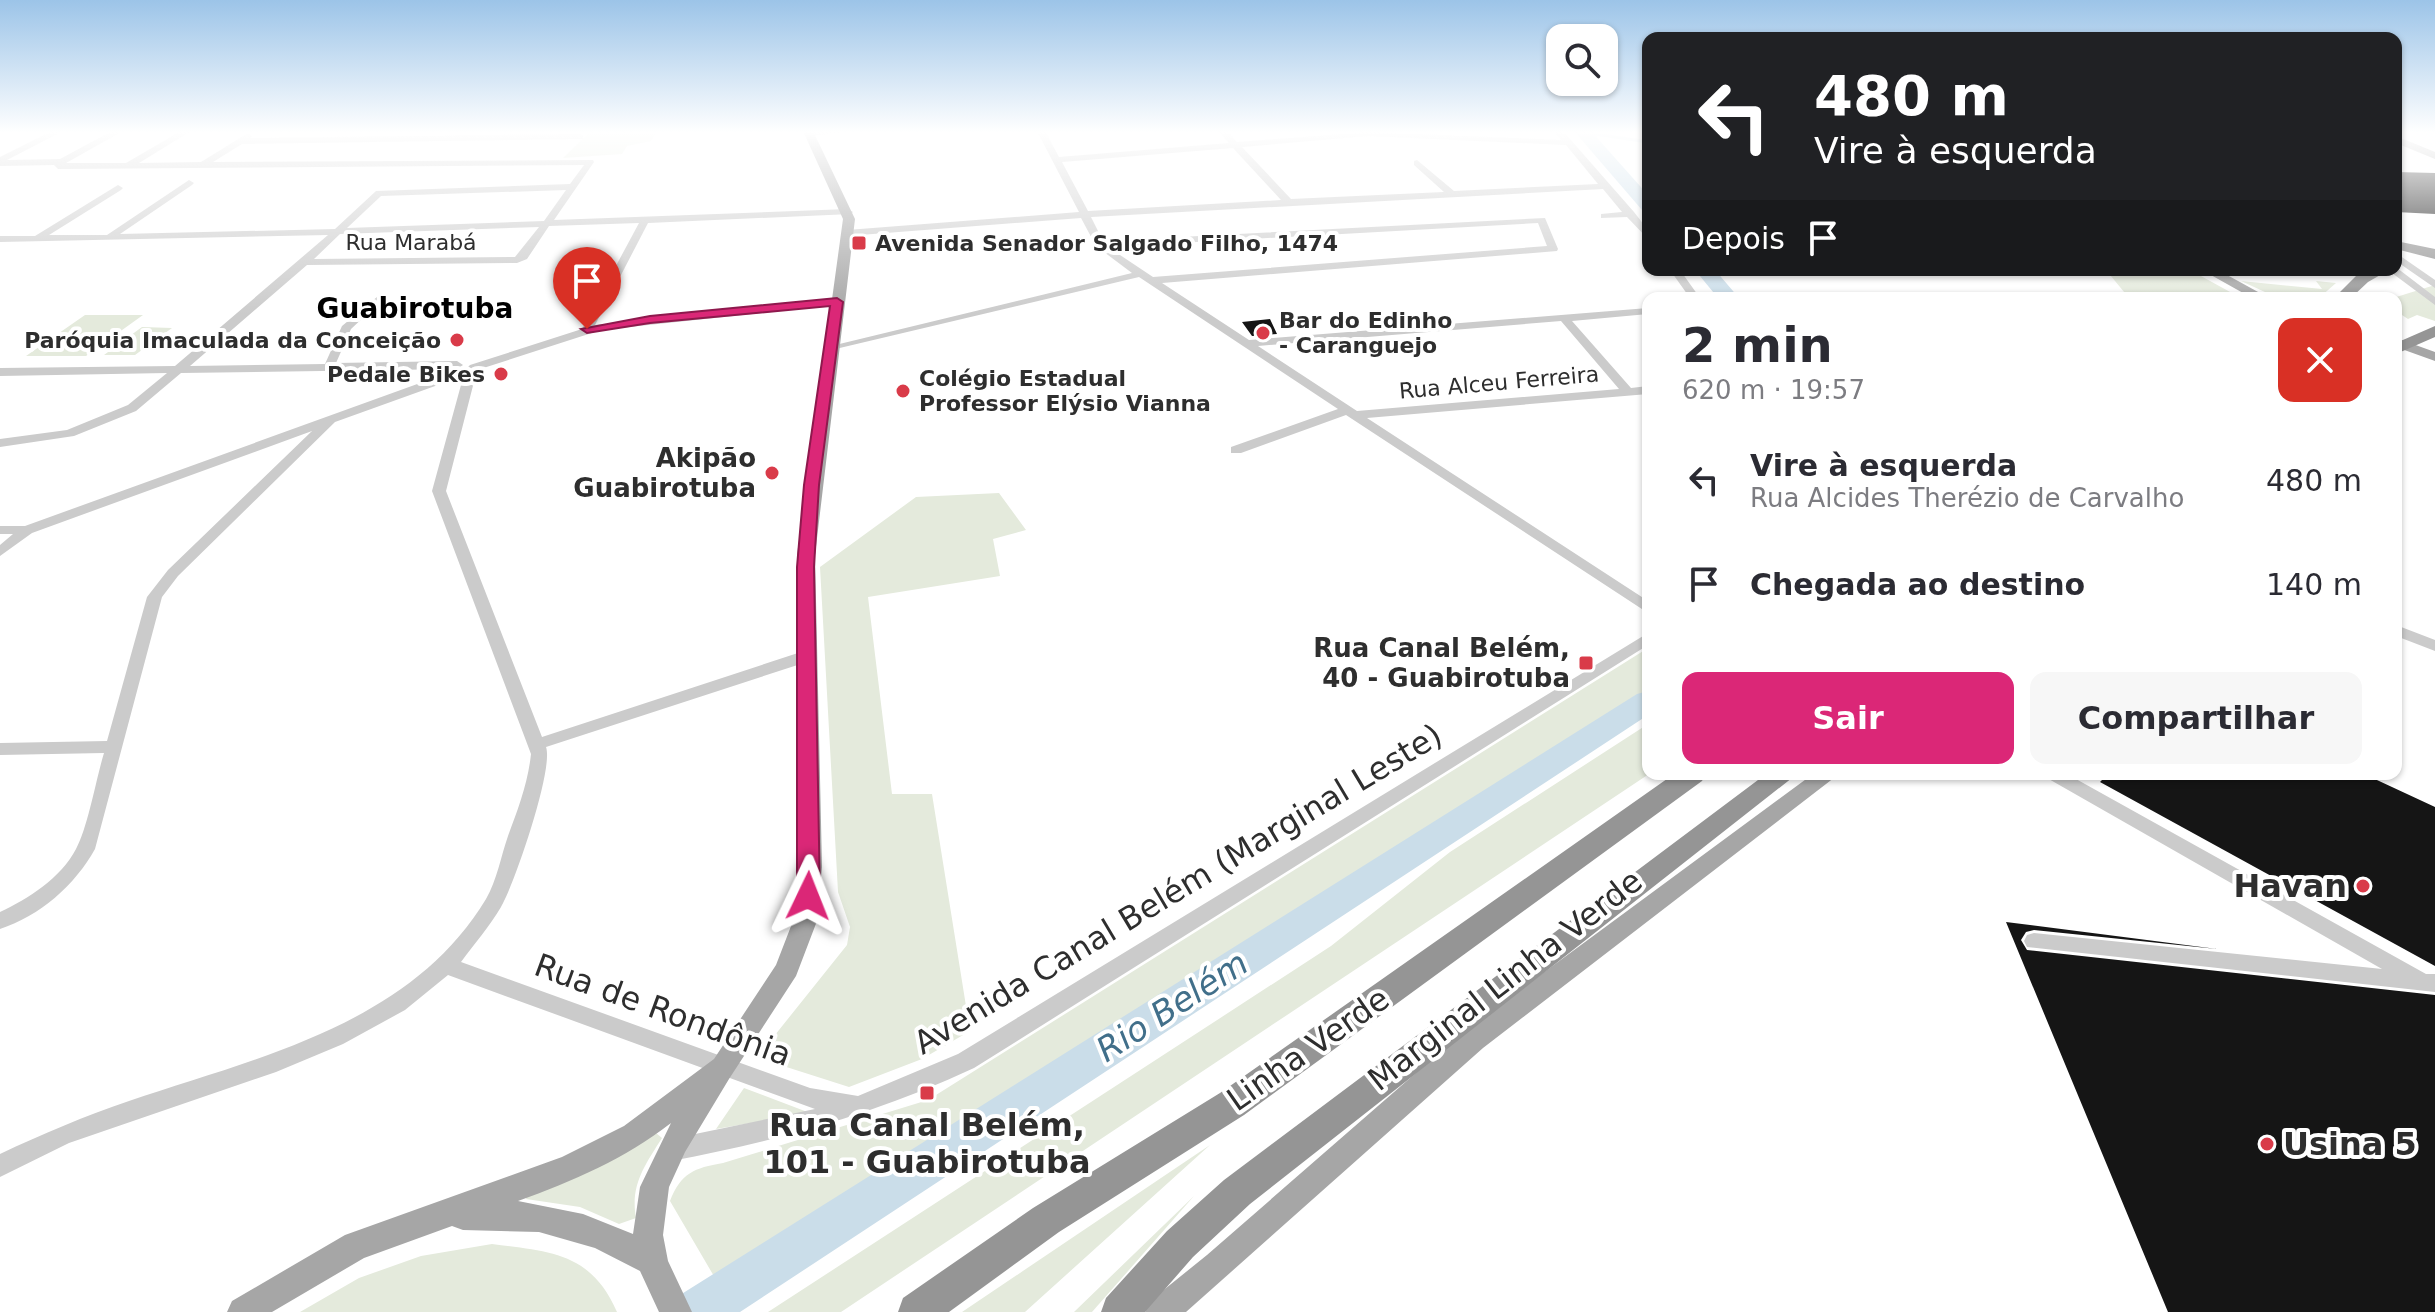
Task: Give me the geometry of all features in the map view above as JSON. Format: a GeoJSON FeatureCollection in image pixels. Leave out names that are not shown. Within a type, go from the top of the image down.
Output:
{"type":"FeatureCollection","features":[{"type":"Feature","properties":{"kind":"highway"},"geometry":{"type":"LineString","coordinates":[[2402,247],[2435,255]]}},
{"type":"Feature","properties":{"kind":"highway"},"geometry":{"type":"LineString","coordinates":[[2402,265],[2435,255]]}},
{"type":"Feature","properties":{"kind":"highway"},"geometry":{"type":"LineString","coordinates":[[2348,292],[2368,276]]}},
{"type":"Feature","properties":{"kind":"highway"},"geometry":{"type":"LineString","coordinates":[[2402,344],[2435,331]]}},
{"type":"Feature","properties":{"kind":"highway","name":"Linha Verde"},"geometry":{"type":"LineString","coordinates":[[917,1312],[1058,1213],[1232,1104],[1685,780]]}},
{"type":"Feature","properties":{"kind":"highway"},"geometry":{"type":"LineString","coordinates":[[1120,1312],[1180,1244],[1237,1192],[1776,780]]}},
{"type":"Feature","properties":{"kind":"main road"},"geometry":{"type":"LineString","coordinates":[[676,1312],[652,1261],[649,1200],[652,1185],[671,1150],[787,969],[805,921],[810,838],[806,555],[847,233],[848,212],[838,192]]}},
{"type":"Feature","properties":{"kind":"main road"},"geometry":{"type":"LineString","coordinates":[[2220,276],[2250,292]]}},
{"type":"Feature","properties":{"kind":"main road"},"geometry":{"type":"LineString","coordinates":[[2402,346],[2435,357]]}},
{"type":"Feature","properties":{"kind":"main road","name":"Marginal Linha Verde"},"geometry":{"type":"LineString","coordinates":[[1161,1312],[1218,1266],[1473,1040],[1820,780]]}},
{"type":"Feature","properties":{"kind":"main road"},"geometry":{"type":"LineString","coordinates":[[243,1312],[356,1246],[443,1217],[605,1152],[724,1067]]}},
{"type":"Feature","properties":{"kind":"main road"},"geometry":{"type":"LineString","coordinates":[[443,1217],[496,1214],[557,1218],[600,1233],[652,1261]]}},
{"type":"Feature","properties":{"kind":"street"},"geometry":{"type":"LineString","coordinates":[[37,239],[111,192]]}},
{"type":"Feature","properties":{"kind":"street"},"geometry":{"type":"LineString","coordinates":[[109,238],[176,192]]}},
{"type":"Feature","properties":{"kind":"street"},"geometry":{"type":"LineString","coordinates":[[0,443],[56,437],[105,421],[143,400],[305,262],[381,192]]}},
{"type":"Feature","properties":{"kind":"street"},"geometry":{"type":"LineString","coordinates":[[547,223],[569,192]]}},
{"type":"Feature","properties":{"kind":"street"},"geometry":{"type":"LineString","coordinates":[[1075,192],[1100,244],[1144,278],[1642,604]]}},
{"type":"Feature","properties":{"kind":"street"},"geometry":{"type":"LineString","coordinates":[[1279,192],[1289,203]]}},
{"type":"Feature","properties":{"kind":"street"},"geometry":{"type":"LineString","coordinates":[[847,233],[1087,214],[1486,192]]}},
{"type":"Feature","properties":{"kind":"street"},"geometry":{"type":"LineString","coordinates":[[1612,192],[1642,228]]}},
{"type":"Feature","properties":{"kind":"street"},"geometry":{"type":"LineString","coordinates":[[0,239],[337,232],[848,212]]}},
{"type":"Feature","properties":{"kind":"street"},"geometry":{"type":"LineString","coordinates":[[1604,216],[1631,214]]}},
{"type":"Feature","properties":{"kind":"street"},"geometry":{"type":"LineString","coordinates":[[587,329],[645,220]]}},
{"type":"Feature","properties":{"kind":"street"},"geometry":{"type":"LineString","coordinates":[[830,353],[980,322],[1004,308],[1144,278],[1553,249],[1542,220],[1100,244]]}},
{"type":"Feature","properties":{"kind":"street","name":"Rua Marabá"},"geometry":{"type":"LineString","coordinates":[[305,262],[517,260],[547,223]]}},
{"type":"Feature","properties":{"kind":"street"},"geometry":{"type":"LineString","coordinates":[[2402,260],[2435,285]]}},
{"type":"Feature","properties":{"kind":"street"},"geometry":{"type":"LineString","coordinates":[[2402,275],[2435,302]]}},
{"type":"Feature","properties":{"kind":"street"},"geometry":{"type":"LineString","coordinates":[[329,367],[346,328],[377,300]]}},
{"type":"Feature","properties":{"kind":"street"},"geometry":{"type":"LineString","coordinates":[[0,552],[27,530],[445,378],[442,373],[467,369],[587,329],[837,302]]}},
{"type":"Feature","properties":{"kind":"street"},"geometry":{"type":"LineString","coordinates":[[1245,344],[1642,312]]}},
{"type":"Feature","properties":{"kind":"street"},"geometry":{"type":"LineString","coordinates":[[1564,318],[1628,392]]}},
{"type":"Feature","properties":{"kind":"street"},"geometry":{"type":"LineString","coordinates":[[0,372],[329,367],[467,369]]}},
{"type":"Feature","properties":{"kind":"street"},"geometry":{"type":"LineString","coordinates":[[0,1166],[74,1131],[336,1037],[395,1004],[445,965],[477,929],[499,892],[537,777],[538,744],[439,491],[467,369]]}},
{"type":"Feature","properties":{"kind":"street","name":"Rua Alceu Ferreira"},"geometry":{"type":"LineString","coordinates":[[1236,450],[1351,412],[1642,391]]}},
{"type":"Feature","properties":{"kind":"street"},"geometry":{"type":"LineString","coordinates":[[0,921],[51,890],[77,863],[91,833],[145,627],[162,585],[330,420]]}},
{"type":"Feature","properties":{"kind":"street"},"geometry":{"type":"LineString","coordinates":[[0,530],[27,530]]}},
{"type":"Feature","properties":{"kind":"street"},"geometry":{"type":"LineString","coordinates":[[2402,632],[2435,646]]}},
{"type":"Feature","properties":{"kind":"street","name":"Avenida Canal Belém (Marginal Leste)"},"geometry":{"type":"LineString","coordinates":[[671,1150],[797,1127],[931,1078],[997,1043],[1642,642]]}},
{"type":"Feature","properties":{"kind":"street"},"geometry":{"type":"LineString","coordinates":[[538,744],[807,656]]}},
{"type":"Feature","properties":{"kind":"street"},"geometry":{"type":"LineString","coordinates":[[0,749],[113,747]]}},
{"type":"Feature","properties":{"kind":"street"},"geometry":{"type":"LineString","coordinates":[[2064,780],[2429,982]]}},
{"type":"Feature","properties":{"kind":"street"},"geometry":{"type":"LineString","coordinates":[[2034,941],[2429,982]]}},
{"type":"Feature","properties":{"kind":"street","name":"Rua de Rondônia"},"geometry":{"type":"LineString","coordinates":[[445,965],[810,1098],[861,1105]]}},
{"type":"Feature","properties":{"kind":"shaded area"},"geometry":{"type":"Polygon","coordinates":[[[2111,276],[2201,276],[2230,292],[2124,292],[2111,276]]]}},
{"type":"Feature","properties":{"kind":"shaded area"},"geometry":{"type":"Polygon","coordinates":[[[2241,281],[2322,289],[2316,281],[2336,283],[2326,292],[2265,292],[2241,281]]]}},
{"type":"Feature","properties":{"kind":"shaded area"},"geometry":{"type":"Polygon","coordinates":[[[2435,285],[2435,321],[2417,315],[2408,319],[2402,315],[2402,295],[2435,285]]]}},
{"type":"Feature","properties":{"kind":"shaded area"},"geometry":{"type":"Polygon","coordinates":[[[85,315],[143,315],[86,356],[26,356],[85,315]]]}},
{"type":"Feature","properties":{"kind":"shaded area"},"geometry":{"type":"Polygon","coordinates":[[[142,327],[172,328],[135,355],[104,355],[142,327]]]}},
{"type":"Feature","properties":{"kind":"shaded area"},"geometry":{"type":"Polygon","coordinates":[[[999,493],[1026,530],[993,539],[1000,576],[868,597],[892,794],[932,794],[970,1031],[922,1059],[849,1087],[777,1064],[769,1050],[771,1040],[847,945],[850,927],[838,892],[820,567],[916,497],[999,493]]]}},
{"type":"Feature","properties":{"kind":"shaded area"},"geometry":{"type":"Polygon","coordinates":[[[1642,652],[1642,698],[1001,1108],[715,1278],[670,1201],[684,1178],[704,1167],[928,1100],[1642,652]]]}},
{"type":"Feature","properties":{"kind":"shaded area"},"geometry":{"type":"Polygon","coordinates":[[[1642,728],[1642,779],[841,1312],[768,1312],[1331,946],[1450,852],[1642,728]]]}},
{"type":"Feature","properties":{"kind":"shaded area"},"geometry":{"type":"Polygon","coordinates":[[[744,1088],[810,1113],[716,1129],[744,1088]]]}},
{"type":"Feature","properties":{"kind":"shaded area"},"geometry":{"type":"Polygon","coordinates":[[[656,1133],[662,1138],[637,1185],[636,1218],[619,1224],[580,1207],[526,1199],[528,1193],[656,1133]]]}},
{"type":"Feature","properties":{"kind":"shaded area"},"geometry":{"type":"Polygon","coordinates":[[[1210,1145],[1025,1312],[962,1312],[1210,1145]]]}},
{"type":"Feature","properties":{"kind":"shaded area"},"geometry":{"type":"Polygon","coordinates":[[[1194,1196],[1092,1312],[1074,1312],[1194,1196]]]}},
{"type":"Feature","properties":{"kind":"shaded area"},"geometry":{"type":"Polygon","coordinates":[[[492,1244],[550,1253],[581,1266],[607,1292],[617,1312],[300,1312],[359,1278],[421,1256],[492,1244]]]}},
{"type":"Feature","properties":{"kind":"building"},"geometry":{"type":"Polygon","coordinates":[[[2402,192],[2435,192],[2435,214],[2402,212],[2402,192]]]}},
{"type":"Feature","properties":{"kind":"building","name":"Bar do Edinho - Caranguejo"},"geometry":{"type":"Polygon","coordinates":[[[1270,319],[1277,334],[1252,336],[1242,322],[1270,319]]]}},
{"type":"Feature","properties":{"kind":"building","name":"Havan"},"geometry":{"type":"Polygon","coordinates":[[[2377,780],[2435,807],[2435,966],[2100,782],[2377,780]]]}},
{"type":"Feature","properties":{"kind":"building","name":"Usina 5"},"geometry":{"type":"Polygon","coordinates":[[[2006,922],[2217,949],[2034,930],[2026,932],[2021,940],[2027,950],[2435,995],[2435,1312],[2168,1312],[2006,922]]]}},
{"type":"Feature","properties":{"kind":"waterway","name":"Rio Belém"},"geometry":{"type":"LineString","coordinates":[[1636,192],[1642,199]]}},
{"type":"Feature","properties":{"kind":"waterway","name":"Rio Belém"},"geometry":{"type":"LineString","coordinates":[[1710,276],[1724,292]]}},
{"type":"Feature","properties":{"kind":"waterway","name":"Rio Belém"},"geometry":{"type":"LineString","coordinates":[[697,1312],[1642,705]]}},
{"type":"Feature","properties":{"kind":"place","name":"Avenida Senador Salgado Filho, 1474"},"geometry":{"type":"Point","coordinates":[859,243]}},
{"type":"Feature","properties":{"kind":"place","name":"Bar do Edinho - Caranguejo"},"geometry":{"type":"Point","coordinates":[1263,333]}},
{"type":"Feature","properties":{"kind":"place","name":"Paróquia Imaculada da Conceição"},"geometry":{"type":"Point","coordinates":[457,340]}},
{"type":"Feature","properties":{"kind":"place","name":"Pedale Bikes"},"geometry":{"type":"Point","coordinates":[501,374]}},
{"type":"Feature","properties":{"kind":"place","name":"Colégio Estadual Professor Elýsio Vianna"},"geometry":{"type":"Point","coordinates":[903,391]}},
{"type":"Feature","properties":{"kind":"place","name":"Akipão Guabirotuba"},"geometry":{"type":"Point","coordinates":[772,473]}},
{"type":"Feature","properties":{"kind":"place","name":"Rua Canal Belém, 40 - Guabirotuba"},"geometry":{"type":"Point","coordinates":[1586,663]}},
{"type":"Feature","properties":{"kind":"place","name":"Havan"},"geometry":{"type":"Point","coordinates":[2363,886]}},
{"type":"Feature","properties":{"kind":"place","name":"Rua Canal Belém, 101 - Guabirotuba"},"geometry":{"type":"Point","coordinates":[927,1093]}},
{"type":"Feature","properties":{"kind":"place","name":"Usina 5"},"geometry":{"type":"Point","coordinates":[2267,1144]}},
{"type":"Feature","properties":{"kind":"district","name":"Guabirotuba"},"geometry":{"type":"Point","coordinates":[415,308]}},
{"type":"Feature","properties":{"kind":"route"},"geometry":{"type":"LineString","coordinates":[[587,329],[837,302],[812,485],[805,567],[810,838],[808,896]]}}]}
